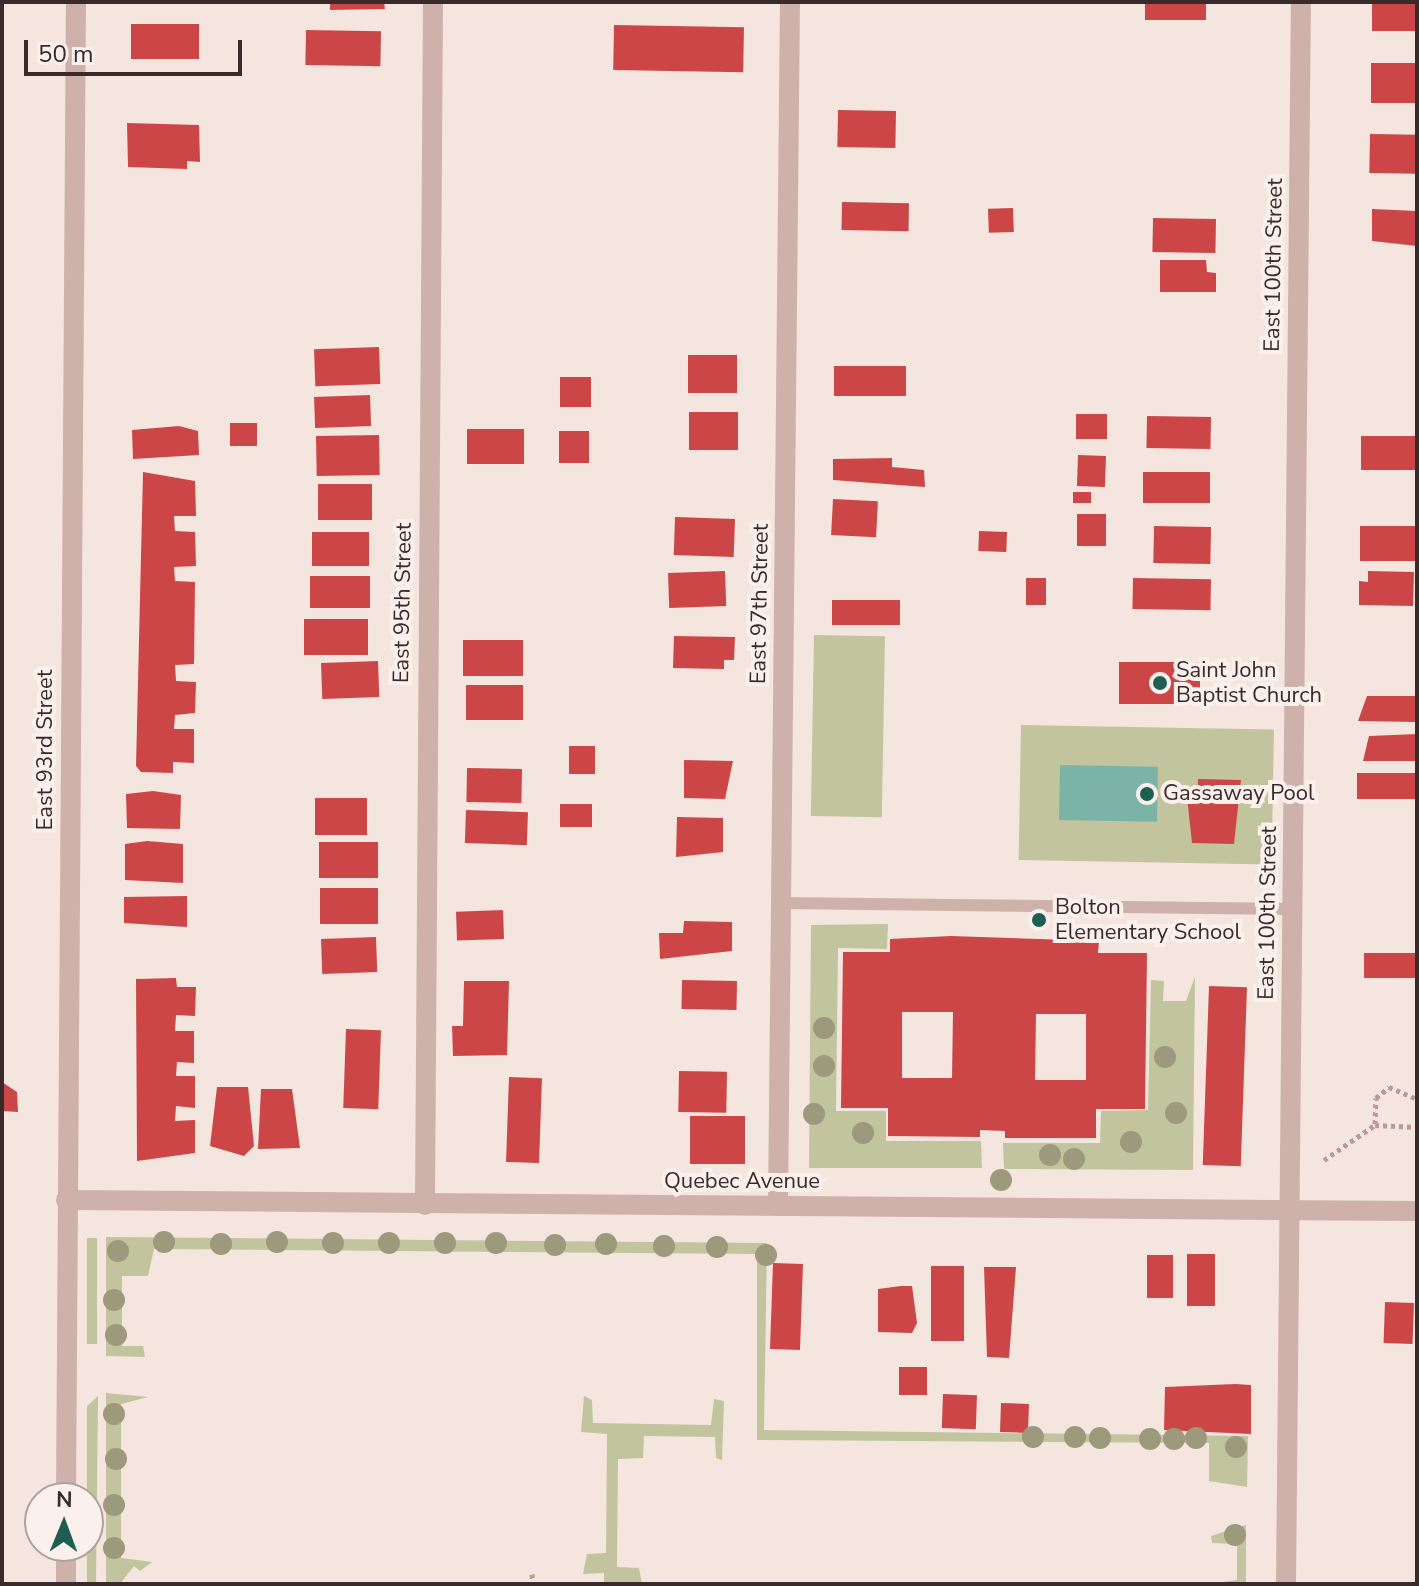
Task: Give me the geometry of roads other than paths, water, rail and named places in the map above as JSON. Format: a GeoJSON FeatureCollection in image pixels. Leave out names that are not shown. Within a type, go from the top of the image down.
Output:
{"type":"FeatureCollection","features":[{"type":"Feature","properties":{"kind":"street","name":"East 93rd Street"},"geometry":{"type":"LineString","coordinates":[[66,1482],[76,2]]}},
{"type":"Feature","properties":{"kind":"street","name":"East 95th Street"},"geometry":{"type":"LineString","coordinates":[[425,1205],[433,2]]}},
{"type":"Feature","properties":{"kind":"street","name":"East 97th Street"},"geometry":{"type":"LineString","coordinates":[[778,1206],[790,2]]}},
{"type":"Feature","properties":{"kind":"street","name":"East 100th Street"},"geometry":{"type":"LineString","coordinates":[[1286,1584],[1301,2]]}},
{"type":"Feature","properties":{"kind":"street","name":"Quebec Avenue"},"geometry":{"type":"LineString","coordinates":[[66,1200],[1417,1211]]}},
{"type":"Feature","properties":{"kind":"street"},"geometry":{"type":"LineString","coordinates":[[66,1562],[66,1584]]}},
{"type":"Feature","properties":{"kind":"lane"},"geometry":{"type":"LineString","coordinates":[[781,903],[1292,909]]}},
{"type":"Feature","properties":{"kind":"water"},"geometry":{"type":"Polygon","coordinates":[[[1060,765],[1158,767],[1157,822],[1059,820],[1060,765]]]}},
{"type":"Feature","properties":{"kind":"place","name":"Saint John Baptist Church"},"geometry":{"type":"Point","coordinates":[1160,683]}},
{"type":"Feature","properties":{"kind":"place","name":"Gassaway Pool"},"geometry":{"type":"Point","coordinates":[1147,794]}},
{"type":"Feature","properties":{"kind":"place","name":"Bolton Elementary School"},"geometry":{"type":"Point","coordinates":[1039,920]}}]}
